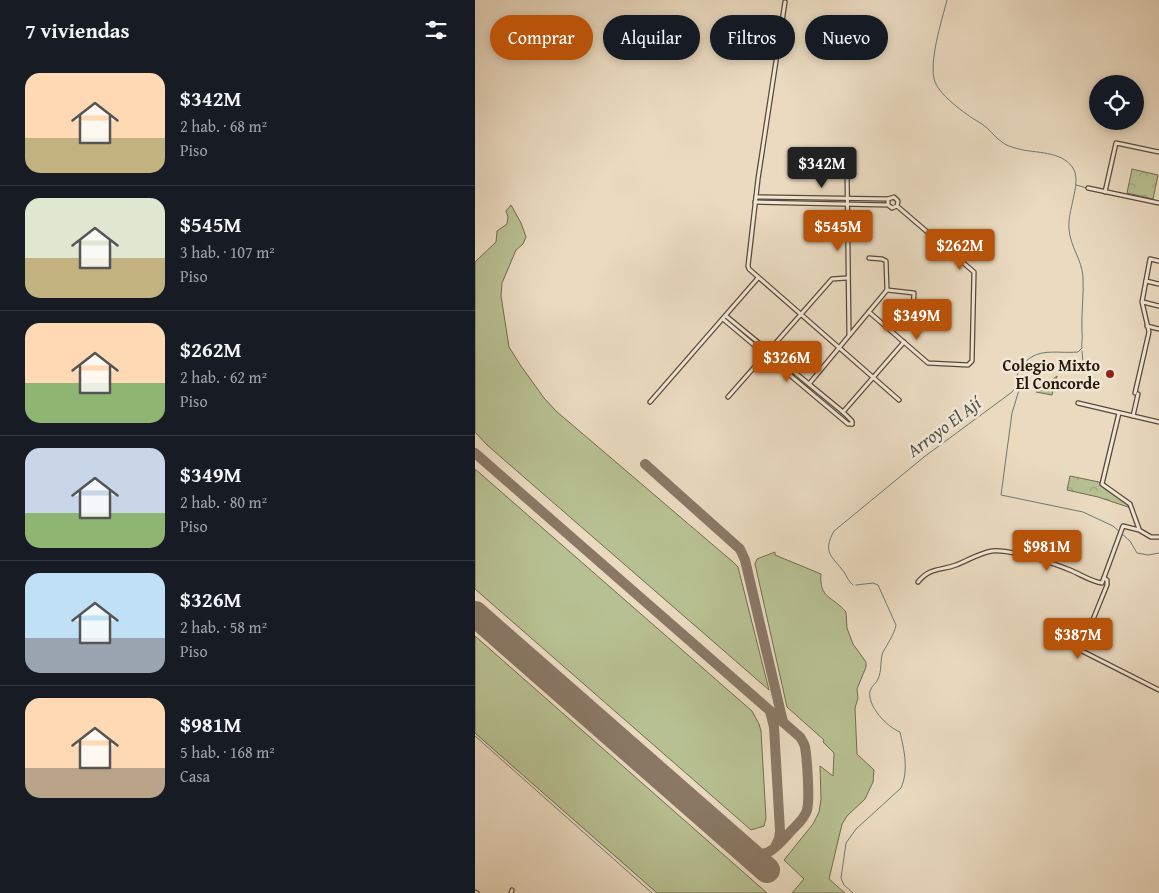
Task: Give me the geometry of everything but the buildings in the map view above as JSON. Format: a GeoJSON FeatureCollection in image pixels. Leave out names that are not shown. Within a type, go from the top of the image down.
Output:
{"type":"FeatureCollection","features":[{"type":"Feature","properties":{"kind":"street"},"geometry":{"type":"LineString","coordinates":[[785,2],[755,202],[747,262],[749,270],[899,400]]}},
{"type":"Feature","properties":{"kind":"street"},"geometry":{"type":"LineString","coordinates":[[1105,192],[1115,143],[1159,152]]}},
{"type":"Feature","properties":{"kind":"street"},"geometry":{"type":"LineString","coordinates":[[847,168],[849,336]]}},
{"type":"Feature","properties":{"kind":"street"},"geometry":{"type":"LineString","coordinates":[[1088,188],[1159,203]]}},
{"type":"Feature","properties":{"kind":"street"},"geometry":{"type":"LineString","coordinates":[[756,198],[888,199],[894,197],[897,198],[899,203],[897,206]]}},
{"type":"Feature","properties":{"kind":"street"},"geometry":{"type":"LineString","coordinates":[[888,199],[888,205]]}},
{"type":"Feature","properties":{"kind":"street"},"geometry":{"type":"LineString","coordinates":[[755,202],[888,205],[892,208],[897,206]]}},
{"type":"Feature","properties":{"kind":"street"},"geometry":{"type":"LineString","coordinates":[[869,312],[931,364],[971,364],[973,357],[974,272],[897,206]]}},
{"type":"Feature","properties":{"kind":"street"},"geometry":{"type":"LineString","coordinates":[[809,384],[887,290],[886,261],[869,258]]}},
{"type":"Feature","properties":{"kind":"street"},"geometry":{"type":"LineString","coordinates":[[1133,416],[1149,332],[1142,302],[1150,259],[1159,261]]}},
{"type":"Feature","properties":{"kind":"street"},"geometry":{"type":"LineString","coordinates":[[651,402],[758,278]]}},
{"type":"Feature","properties":{"kind":"street"},"geometry":{"type":"LineString","coordinates":[[728,397],[832,279],[847,278]]}},
{"type":"Feature","properties":{"kind":"street"},"geometry":{"type":"LineString","coordinates":[[1146,281],[1159,284]]}},
{"type":"Feature","properties":{"kind":"street"},"geometry":{"type":"LineString","coordinates":[[887,290],[914,293],[913,311]]}},
{"type":"Feature","properties":{"kind":"street"},"geometry":{"type":"LineString","coordinates":[[1142,302],[1159,306]]}},
{"type":"Feature","properties":{"kind":"street"},"geometry":{"type":"LineString","coordinates":[[724,318],[843,412],[851,421],[851,425],[767,352]]}},
{"type":"Feature","properties":{"kind":"street"},"geometry":{"type":"LineString","coordinates":[[1147,326],[1159,329]]}},
{"type":"Feature","properties":{"kind":"street"},"geometry":{"type":"LineString","coordinates":[[843,412],[904,342]]}},
{"type":"Feature","properties":{"kind":"street"},"geometry":{"type":"LineString","coordinates":[[1079,403],[1159,422]]}},
{"type":"Feature","properties":{"kind":"street"},"geometry":{"type":"LineString","coordinates":[[1119,413],[1102,481],[1106,488],[1130,504],[1139,530]]}},
{"type":"Feature","properties":{"kind":"street"},"geometry":{"type":"LineString","coordinates":[[918,582],[931,570],[954,566],[993,551],[1014,554],[1060,567],[1102,583],[1123,526],[1139,530],[1151,537],[1159,538]]}},
{"type":"Feature","properties":{"kind":"street"},"geometry":{"type":"LineString","coordinates":[[1104,578],[1107,580],[1107,585],[1081,651],[1159,690]]}},
{"type":"Feature","properties":{"kind":"green space"},"geometry":{"type":"Polygon","coordinates":[[[1132,169],[1158,175],[1153,199],[1127,193],[1132,169]]]}},
{"type":"Feature","properties":{"kind":"green space"},"geometry":{"type":"Polygon","coordinates":[[[511,205],[526,237],[523,244],[516,250],[502,283],[501,296],[509,347],[544,398],[556,411],[738,567],[769,690],[487,445],[475,432],[475,262],[496,242],[497,231],[507,224],[508,217],[506,211],[511,205]]]}},
{"type":"Feature","properties":{"kind":"green space"},"geometry":{"type":"Polygon","coordinates":[[[1057,376],[1052,395],[1036,392],[1057,376]]]}},
{"type":"Feature","properties":{"kind":"green space"},"geometry":{"type":"Polygon","coordinates":[[[475,469],[752,711],[761,731],[766,818],[764,826],[751,830],[475,589],[475,469]]]}},
{"type":"Feature","properties":{"kind":"green space"},"geometry":{"type":"Polygon","coordinates":[[[1070,476],[1099,482],[1131,508],[1098,497],[1067,490],[1070,476]]]}},
{"type":"Feature","properties":{"kind":"green space"},"geometry":{"type":"Polygon","coordinates":[[[775,552],[775,555],[821,574],[822,588],[846,612],[847,628],[853,644],[866,662],[866,667],[857,689],[858,698],[855,708],[857,754],[874,770],[873,782],[865,799],[847,816],[842,824],[829,879],[845,893],[792,893],[804,879],[784,860],[813,824],[819,812],[821,799],[820,766],[833,776],[834,753],[823,742],[824,740],[787,707],[755,564],[757,559],[775,552]]]}},
{"type":"Feature","properties":{"kind":"green space"},"geometry":{"type":"Polygon","coordinates":[[[475,636],[767,893],[657,893],[475,733],[475,636]]]}},
{"type":"Feature","properties":{"kind":"waterway","name":"Arroyo El Ají"},"geometry":{"type":"LineString","coordinates":[[853,585],[830,554],[830,538],[834,531],[924,457],[1012,392],[1018,373],[1030,358],[1044,353],[1078,352],[1082,348],[1083,277],[1069,229],[1076,183],[1074,170],[1070,164],[1051,154],[1023,150],[1004,144],[985,126],[955,106],[938,88],[933,74],[934,53],[947,0]]}},
{"type":"Feature","properties":{"kind":"waterway"},"geometry":{"type":"LineString","coordinates":[[1076,185],[1087,188]]}},
{"type":"Feature","properties":{"kind":"waterway"},"geometry":{"type":"LineString","coordinates":[[1081,370],[1083,362],[1082,351]]}},
{"type":"Feature","properties":{"kind":"waterway"},"geometry":{"type":"LineString","coordinates":[[1016,385],[1019,390],[1012,413],[1001,495],[1083,512],[1113,526],[1130,541],[1137,553],[1148,555],[1159,553]]}},
{"type":"Feature","properties":{"kind":"waterway","name":"Arroyo El Ají"},"geometry":{"type":"LineString","coordinates":[[853,893],[844,885],[841,878],[846,843],[856,829],[901,788],[905,774],[900,732],[884,721],[875,709],[870,697],[870,691],[879,676],[883,652],[896,625],[878,585],[873,583],[856,585]]}},
{"type":"Feature","properties":{"kind":"waterway"},"geometry":{"type":"LineString","coordinates":[[475,736],[652,893]]}},
{"type":"Feature","properties":{"kind":"taxiway"},"geometry":{"type":"LineString","coordinates":[[475,453],[800,737],[805,747],[807,769],[808,805],[806,813],[801,821],[770,851],[758,854],[742,849]]}},
{"type":"Feature","properties":{"kind":"taxiway"},"geometry":{"type":"LineString","coordinates":[[645,464],[740,549],[745,560],[783,722]]}},
{"type":"Feature","properties":{"kind":"taxiway"},"geometry":{"type":"LineString","coordinates":[[770,711],[774,727],[780,831],[776,845]]}},
{"type":"Feature","properties":{"kind":"runway"},"geometry":{"type":"LineString","coordinates":[[475,614],[767,870]]}},
{"type":"Feature","properties":{"kind":"place","name":"Colegio Mixto El Concorde"},"geometry":{"type":"Point","coordinates":[1110,374]}}]}
